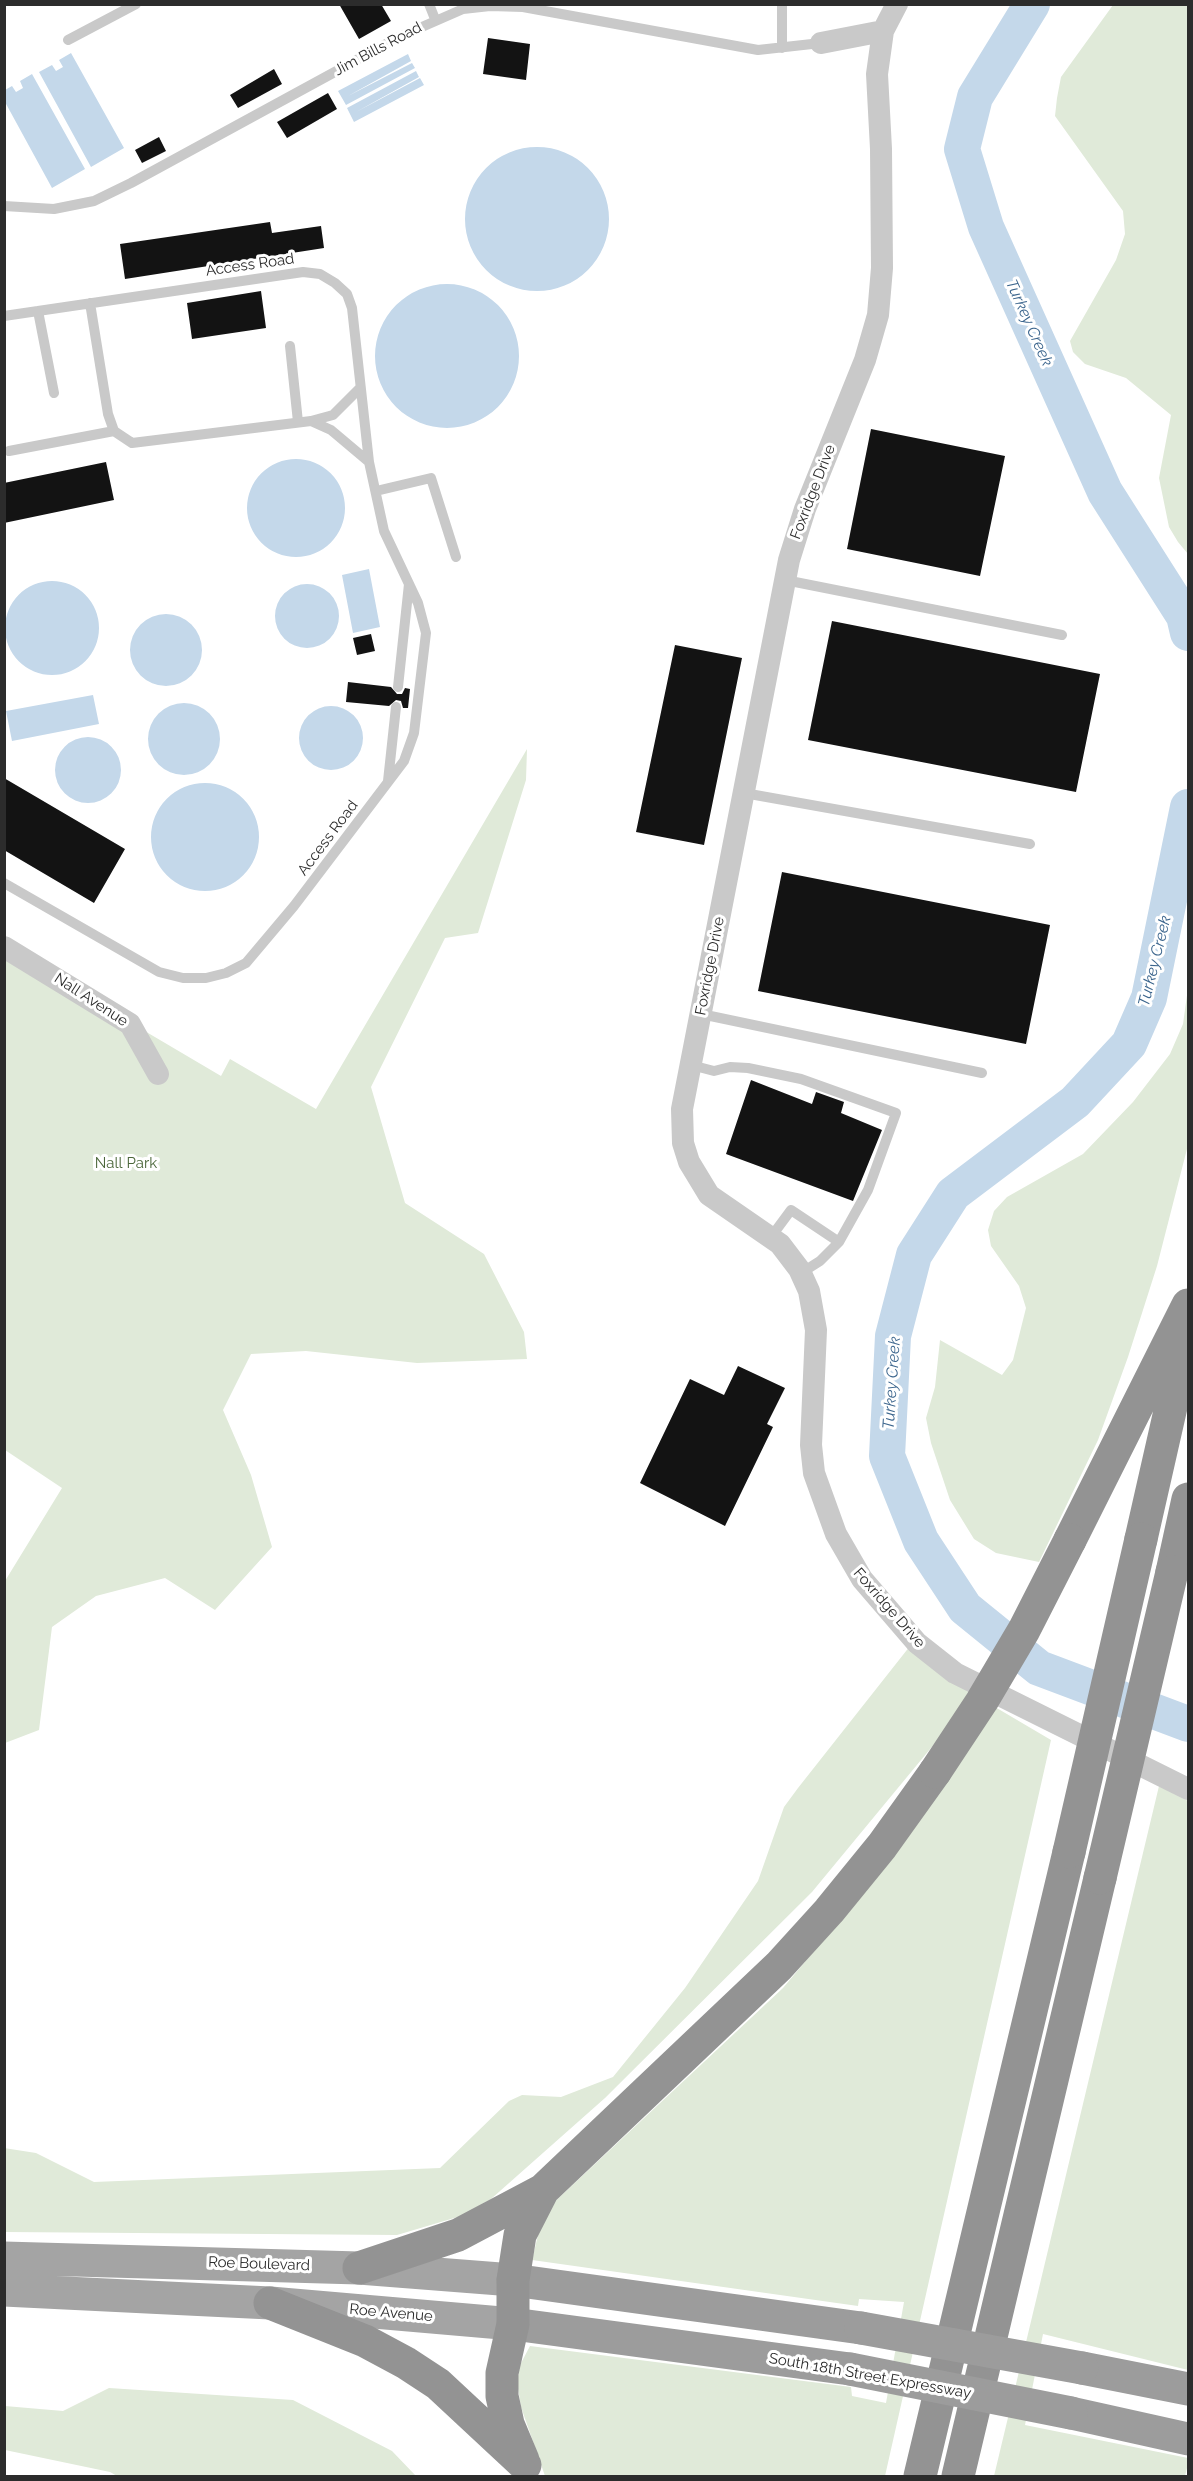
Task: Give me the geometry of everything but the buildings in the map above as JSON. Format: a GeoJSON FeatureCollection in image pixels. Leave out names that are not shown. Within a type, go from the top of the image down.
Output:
{"type":"FeatureCollection","features":[{"type":"Feature","properties":{"kind":"highway"},"geometry":{"type":"LineString","coordinates":[[359,2268],[458,2235],[543,2190],[779,1966],[829,1911],[882,1846],[982,1701],[1024,1630],[1188,1305]]}},
{"type":"Feature","properties":{"kind":"highway"},"geometry":{"type":"LineString","coordinates":[[921,2476],[1069,1852],[1188,1332]]}},
{"type":"Feature","properties":{"kind":"highway"},"geometry":{"type":"LineString","coordinates":[[958,2476],[1188,1498]]}},
{"type":"Feature","properties":{"kind":"highway"},"geometry":{"type":"LineString","coordinates":[[527,2471],[508,2424],[502,2396],[502,2373],[513,2324],[513,2280],[520,2235],[543,2190]]}},
{"type":"Feature","properties":{"kind":"highway"},"geometry":{"type":"LineString","coordinates":[[513,2280],[861,2328],[1188,2389]]}},
{"type":"Feature","properties":{"kind":"highway"},"geometry":{"type":"LineString","coordinates":[[270,2303],[365,2340],[406,2363],[438,2384],[527,2471]]}},
{"type":"Feature","properties":{"kind":"highway","name":"South 18th Street Expressway"},"geometry":{"type":"LineString","coordinates":[[513,2324],[850,2369],[1188,2439]]}},
{"type":"Feature","properties":{"kind":"main road","name":"Roe Boulevard"},"geometry":{"type":"LineString","coordinates":[[4,2258],[359,2268],[513,2280]]}},
{"type":"Feature","properties":{"kind":"main road"},"geometry":{"type":"LineString","coordinates":[[4,2290],[270,2303]]}},
{"type":"Feature","properties":{"kind":"main road","name":"Roe Avenue"},"geometry":{"type":"LineString","coordinates":[[270,2303],[513,2324]]}},
{"type":"Feature","properties":{"kind":"street","name":"Foxridge Drive"},"geometry":{"type":"LineString","coordinates":[[897,4],[883,31],[877,74],[881,149],[882,268],[878,315],[865,360],[796,535],[785,580],[690,1065],[681,1122],[689,1162],[703,1185],[718,1203],[771,1237],[788,1251],[801,1273],[813,1303],[816,1330],[811,1445],[814,1473],[836,1534],[853,1566],[917,1643],[943,1665],[966,1680],[1113,1750],[1188,1789]]}},
{"type":"Feature","properties":{"kind":"street","name":"Jim Bills Road"},"geometry":{"type":"LineString","coordinates":[[821,43],[883,31]]}},
{"type":"Feature","properties":{"kind":"street","name":"Nall Avenue"},"geometry":{"type":"LineString","coordinates":[[4,947],[130,1024],[158,1074]]}},
{"type":"Feature","properties":{"kind":"lane"},"geometry":{"type":"LineString","coordinates":[[68,40],[136,4]]}},
{"type":"Feature","properties":{"kind":"lane"},"geometry":{"type":"LineString","coordinates":[[429,4],[435,19]]}},
{"type":"Feature","properties":{"kind":"lane"},"geometry":{"type":"LineString","coordinates":[[782,4],[782,48]]}},
{"type":"Feature","properties":{"kind":"lane","name":"Jim Bills Road"},"geometry":{"type":"LineString","coordinates":[[4,206],[54,209],[94,201],[435,19],[463,9],[490,6],[523,7],[758,50],[821,43]]}},
{"type":"Feature","properties":{"kind":"lane","name":"Access Road"},"geometry":{"type":"LineString","coordinates":[[4,316],[303,272],[320,274],[347,294],[352,308],[359,389],[369,462],[384,531],[418,603],[426,633],[414,734],[404,761],[266,942],[246,963],[226,973],[206,978],[183,978],[159,972],[4,883]]}},
{"type":"Feature","properties":{"kind":"lane"},"geometry":{"type":"LineString","coordinates":[[90,303],[108,414],[114,431],[132,443],[311,421],[333,415],[359,389]]}},
{"type":"Feature","properties":{"kind":"lane"},"geometry":{"type":"LineString","coordinates":[[38,311],[54,393]]}},
{"type":"Feature","properties":{"kind":"lane"},"geometry":{"type":"LineString","coordinates":[[290,346],[298,422]]}},
{"type":"Feature","properties":{"kind":"lane"},"geometry":{"type":"LineString","coordinates":[[311,421],[331,430],[369,462]]}},
{"type":"Feature","properties":{"kind":"lane"},"geometry":{"type":"LineString","coordinates":[[9,451],[114,431]]}},
{"type":"Feature","properties":{"kind":"lane"},"geometry":{"type":"LineString","coordinates":[[376,491],[431,478],[456,557]]}},
{"type":"Feature","properties":{"kind":"lane"},"geometry":{"type":"LineString","coordinates":[[785,580],[1062,635]]}},
{"type":"Feature","properties":{"kind":"lane"},"geometry":{"type":"LineString","coordinates":[[398,687],[409,583]]}},
{"type":"Feature","properties":{"kind":"lane"},"geometry":{"type":"LineString","coordinates":[[387,784],[396,707]]}},
{"type":"Feature","properties":{"kind":"lane"},"geometry":{"type":"LineString","coordinates":[[744,793],[1030,844]]}},
{"type":"Feature","properties":{"kind":"lane"},"geometry":{"type":"LineString","coordinates":[[700,1014],[982,1073]]}},
{"type":"Feature","properties":{"kind":"lane"},"geometry":{"type":"LineString","coordinates":[[690,1065],[714,1071],[730,1067],[748,1068],[801,1079],[896,1113],[868,1190],[839,1242],[820,1262],[801,1273]]}},
{"type":"Feature","properties":{"kind":"lane"},"geometry":{"type":"LineString","coordinates":[[771,1237],[791,1210],[839,1242]]}},
{"type":"Feature","properties":{"kind":"green space"},"geometry":{"type":"Polygon","coordinates":[[[1113,5],[1188,5],[1188,554],[1169,527],[1159,478],[1171,415],[1126,378],[1085,364],[1073,352],[1070,341],[1116,260],[1125,234],[1123,211],[1055,116],[1057,98],[1061,77],[1113,5]]]}},
{"type":"Feature","properties":{"kind":"green space","name":"Nall Park"},"geometry":{"type":"Polygon","coordinates":[[[527,749],[526,780],[478,933],[445,938],[371,1087],[405,1203],[484,1254],[524,1332],[527,1359],[417,1363],[306,1351],[251,1354],[223,1410],[251,1475],[272,1547],[215,1610],[165,1578],[96,1596],[52,1627],[39,1730],[5,1743],[5,1581],[62,1488],[5,1450],[4,948],[221,1076],[230,1059],[316,1109],[527,749]]]}},
{"type":"Feature","properties":{"kind":"green space"},"geometry":{"type":"Polygon","coordinates":[[[1188,988],[1188,1145],[1157,1266],[1128,1357],[1098,1440],[1039,1562],[996,1553],[974,1539],[950,1500],[931,1443],[926,1418],[935,1387],[940,1340],[1002,1375],[1013,1360],[1026,1308],[1019,1286],[991,1246],[988,1230],[994,1211],[1007,1197],[1083,1154],[1133,1102],[1170,1054],[1183,1024],[1188,988]]]}},
{"type":"Feature","properties":{"kind":"green space"},"geometry":{"type":"Polygon","coordinates":[[[910,1646],[969,1692],[940,1737],[812,1892],[605,2098],[491,2199],[461,2216],[397,2235],[5,2232],[4,2148],[36,2153],[94,2182],[440,2168],[509,2101],[522,2095],[561,2097],[613,2077],[685,1988],[758,1881],[784,1807],[910,1646]]]}},
{"type":"Feature","properties":{"kind":"green space"},"geometry":{"type":"Polygon","coordinates":[[[995,1707],[1051,1740],[885,2476],[545,2476],[521,2407],[517,2382],[520,2365],[530,2346],[851,2387],[852,2396],[886,2403],[904,2302],[859,2299],[858,2306],[532,2260],[539,2231],[549,2207],[783,1988],[825,1938],[995,1707]]]}},
{"type":"Feature","properties":{"kind":"green space"},"geometry":{"type":"Polygon","coordinates":[[[1159,1786],[1188,1801],[1188,2370],[1043,2334],[1025,2425],[1188,2458],[1188,2464],[1185,2476],[994,2476],[1159,1786]]]}},
{"type":"Feature","properties":{"kind":"green space"},"geometry":{"type":"Polygon","coordinates":[[[109,2388],[293,2400],[392,2451],[416,2476],[117,2476],[110,2472],[5,2450],[5,2406],[63,2411],[109,2388]]]}},
{"type":"Feature","properties":{"kind":"water"},"geometry":{"type":"Polygon","coordinates":[[[71,53],[124,148],[91,167],[39,72],[52,65],[56,71],[63,67],[59,60],[71,53]]]}},
{"type":"Feature","properties":{"kind":"water"},"geometry":{"type":"Polygon","coordinates":[[[408,54],[411,61],[348,96],[412,63],[415,68],[346,105],[338,91],[408,54]]]}},
{"type":"Feature","properties":{"kind":"water"},"geometry":{"type":"Polygon","coordinates":[[[416,71],[419,77],[356,112],[420,78],[424,85],[354,122],[347,108],[416,71]]]}},
{"type":"Feature","properties":{"kind":"water"},"geometry":{"type":"Polygon","coordinates":[[[32,74],[85,169],[52,188],[5,102],[5,90],[12,86],[16,92],[23,88],[20,81],[32,74]]]}},
{"type":"Feature","properties":{"kind":"water"},"geometry":{"type":"Polygon","coordinates":[[[537,147],[564,153],[577,159],[588,168],[597,179],[603,192],[609,219],[603,246],[597,259],[588,270],[577,279],[564,285],[537,291],[510,285],[497,279],[486,270],[477,259],[471,246],[465,219],[471,192],[477,179],[486,168],[497,159],[510,153],[537,147]]]}},
{"type":"Feature","properties":{"kind":"water"},"geometry":{"type":"Polygon","coordinates":[[[447,284],[474,290],[487,296],[498,305],[507,316],[513,329],[519,356],[513,383],[507,396],[498,407],[487,416],[474,422],[447,428],[420,422],[407,416],[396,407],[387,396],[381,383],[375,356],[381,329],[387,316],[396,305],[407,296],[420,290],[447,284]]]}},
{"type":"Feature","properties":{"kind":"water"},"geometry":{"type":"Polygon","coordinates":[[[296,459],[315,463],[331,473],[341,489],[345,508],[341,527],[331,543],[315,553],[296,557],[277,553],[261,543],[251,527],[247,508],[251,489],[261,473],[277,463],[296,459]]]}},
{"type":"Feature","properties":{"kind":"water"},"geometry":{"type":"Polygon","coordinates":[[[369,569],[380,627],[353,633],[342,575],[369,569]]]}},
{"type":"Feature","properties":{"kind":"water"},"geometry":{"type":"Polygon","coordinates":[[[52,581],[70,584],[85,595],[96,610],[99,628],[96,646],[85,661],[70,672],[52,675],[34,672],[19,661],[8,646],[5,628],[8,610],[19,595],[34,584],[52,581]]]}},
{"type":"Feature","properties":{"kind":"water"},"geometry":{"type":"Polygon","coordinates":[[[307,584],[325,590],[333,598],[339,616],[333,634],[325,642],[307,648],[289,642],[281,634],[275,616],[281,598],[289,590],[307,584]]]}},
{"type":"Feature","properties":{"kind":"water"},"geometry":{"type":"Polygon","coordinates":[[[166,614],[186,620],[196,630],[202,650],[196,670],[186,680],[166,686],[146,680],[136,670],[130,650],[136,630],[146,620],[166,614]]]}},
{"type":"Feature","properties":{"kind":"water"},"geometry":{"type":"Polygon","coordinates":[[[93,695],[99,724],[12,741],[6,711],[93,695]]]}},
{"type":"Feature","properties":{"kind":"water"},"geometry":{"type":"Polygon","coordinates":[[[184,703],[204,709],[214,719],[220,739],[214,759],[204,769],[184,775],[164,769],[154,759],[148,739],[154,719],[164,709],[184,703]]]}},
{"type":"Feature","properties":{"kind":"water"},"geometry":{"type":"Polygon","coordinates":[[[331,706],[349,712],[357,720],[363,738],[357,756],[349,764],[331,770],[313,764],[305,756],[299,738],[305,720],[313,712],[331,706]]]}},
{"type":"Feature","properties":{"kind":"water"},"geometry":{"type":"Polygon","coordinates":[[[81,737],[95,737],[107,742],[116,751],[121,770],[119,783],[112,794],[95,803],[81,803],[69,798],[60,789],[55,777],[55,763],[60,751],[69,742],[81,737]]]}},
{"type":"Feature","properties":{"kind":"water"},"geometry":{"type":"Polygon","coordinates":[[[205,783],[226,787],[243,799],[255,816],[259,837],[255,858],[243,875],[226,887],[205,891],[184,887],[167,875],[155,858],[151,837],[155,816],[167,799],[184,787],[205,783]]]}},
{"type":"Feature","properties":{"kind":"waterway","name":"Turkey Creek"},"geometry":{"type":"LineString","coordinates":[[1032,4],[975,97],[962,149],[986,227],[1105,492],[1184,616],[1188,633]]}},
{"type":"Feature","properties":{"kind":"waterway","name":"Turkey Creek"},"geometry":{"type":"LineString","coordinates":[[1188,807],[1149,998],[1129,1044],[1075,1102],[953,1194],[914,1255],[893,1336],[887,1456],[921,1541],[965,1608],[1039,1668],[1188,1724]]}}]}
